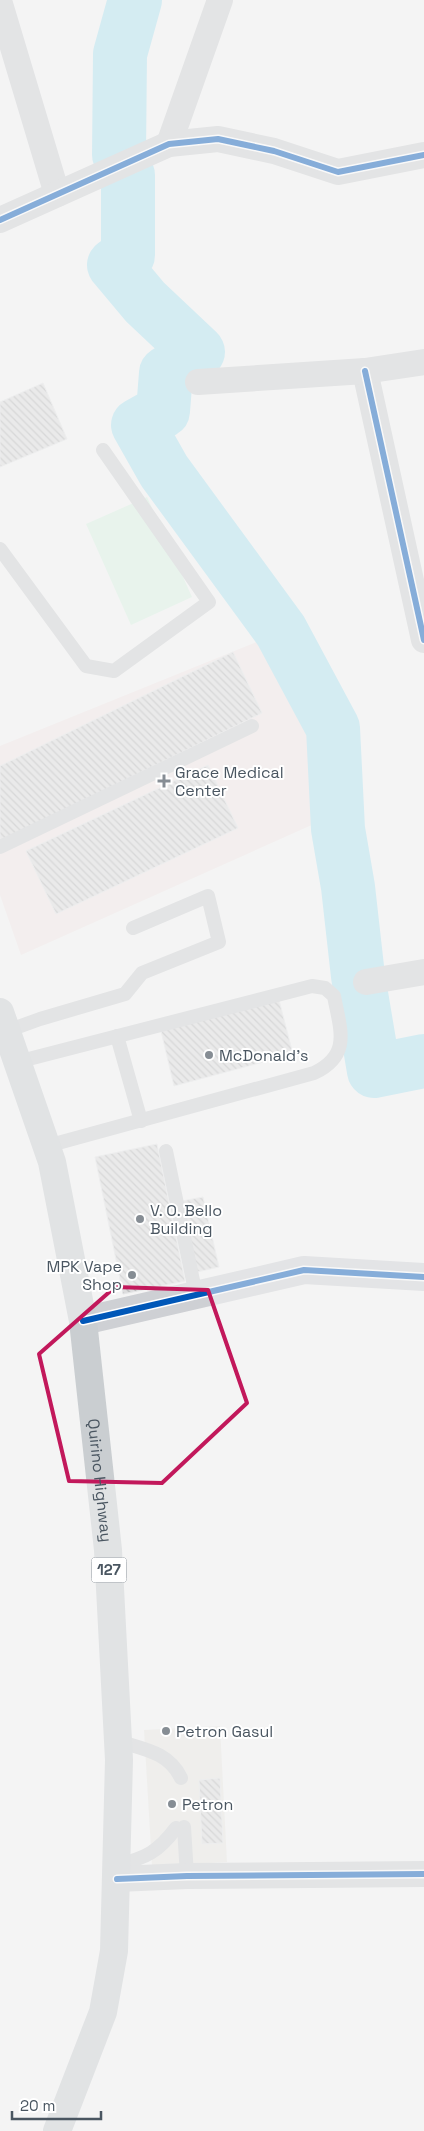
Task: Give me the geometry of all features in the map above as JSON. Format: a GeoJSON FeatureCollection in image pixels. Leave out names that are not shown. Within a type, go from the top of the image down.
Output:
{"type":"FeatureCollection","features":[{"type":"Feature","properties":{"kind":"main road","name":"Quirino Highway"},"geometry":{"type":"LineString","coordinates":[[4,1022],[47,1146],[63,1212],[82,1321],[108,1550],[118,1741],[114,1951],[103,2012],[57,2131]]}},
{"type":"Feature","properties":{"kind":"street"},"geometry":{"type":"LineString","coordinates":[[169,144],[220,0]]}},
{"type":"Feature","properties":{"kind":"street"},"geometry":{"type":"LineString","coordinates":[[0,4],[57,194]]}},
{"type":"Feature","properties":{"kind":"street"},"geometry":{"type":"LineString","coordinates":[[0,220],[169,144],[218,139],[274,151],[338,172],[424,155]]}},
{"type":"Feature","properties":{"kind":"street"},"geometry":{"type":"LineString","coordinates":[[198,382],[365,371],[424,362]]}},
{"type":"Feature","properties":{"kind":"street"},"geometry":{"type":"LineString","coordinates":[[365,371],[424,640]]}},
{"type":"Feature","properties":{"kind":"street"},"geometry":{"type":"LineString","coordinates":[[366,982],[424,972]]}},
{"type":"Feature","properties":{"kind":"street"},"geometry":{"type":"LineString","coordinates":[[82,1321],[304,1270],[424,1277]]}},
{"type":"Feature","properties":{"kind":"street"},"geometry":{"type":"LineString","coordinates":[[117,1872],[187,1876],[424,1874]]}},
{"type":"Feature","properties":{"kind":"lane"},"geometry":{"type":"LineString","coordinates":[[0,550],[86,666],[114,671],[209,602],[103,450]]}},
{"type":"Feature","properties":{"kind":"lane"},"geometry":{"type":"LineString","coordinates":[[0,847],[252,726]]}},
{"type":"Feature","properties":{"kind":"lane"},"geometry":{"type":"LineString","coordinates":[[4,1022],[40,1019],[125,994],[142,973],[219,942],[208,896],[133,928]]}},
{"type":"Feature","properties":{"kind":"lane"},"geometry":{"type":"LineString","coordinates":[[18,1062],[312,986],[325,988],[334,996],[342,1040],[330,1066],[314,1073],[47,1146]]}},
{"type":"Feature","properties":{"kind":"lane"},"geometry":{"type":"LineString","coordinates":[[117,1036],[141,1120]]}},
{"type":"Feature","properties":{"kind":"lane"},"geometry":{"type":"LineString","coordinates":[[166,1151],[196,1295]]}},
{"type":"Feature","properties":{"kind":"lane"},"geometry":{"type":"LineString","coordinates":[[118,1741],[162,1755],[176,1767],[181,1778]]}},
{"type":"Feature","properties":{"kind":"lane"},"geometry":{"type":"LineString","coordinates":[[117,1872],[154,1852],[180,1827],[187,1876]]}},
{"type":"Feature","properties":{"kind":"highlighted area"},"geometry":{"type":"Polygon","coordinates":[[[115,1287],[208,1290],[247,1403],[162,1483],[69,1481],[39,1354],[115,1287]]]}},
{"type":"Feature","properties":{"kind":"shaded area","name":"Grace Medical Center"},"geometry":{"type":"Polygon","coordinates":[[[274,635],[319,710],[334,815],[21,955],[0,895],[0,746],[274,635]]]}},
{"type":"Feature","properties":{"kind":"shaded area"},"geometry":{"type":"Polygon","coordinates":[[[220,1726],[227,1862],[152,1866],[144,1730],[220,1726]]]}},
{"type":"Feature","properties":{"kind":"green space"},"geometry":{"type":"Polygon","coordinates":[[[147,497],[192,597],[131,625],[86,524],[147,497]]]}},
{"type":"Feature","properties":{"kind":"building"},"geometry":{"type":"Polygon","coordinates":[[[43,383],[67,439],[0,467],[0,402],[43,383]]]}},
{"type":"Feature","properties":{"kind":"building"},"geometry":{"type":"Polygon","coordinates":[[[233,652],[262,713],[0,841],[0,766],[233,652]]]}},
{"type":"Feature","properties":{"kind":"building"},"geometry":{"type":"Polygon","coordinates":[[[208,765],[238,828],[56,914],[26,851],[208,765]]]}},
{"type":"Feature","properties":{"kind":"building"},"geometry":{"type":"Polygon","coordinates":[[[279,1000],[293,1054],[174,1086],[161,1031],[279,1000]]]}},
{"type":"Feature","properties":{"kind":"building","name":"V. O. Bello Building"},"geometry":{"type":"Polygon","coordinates":[[[157,1144],[185,1281],[123,1294],[95,1157],[157,1144]]]}},
{"type":"Feature","properties":{"kind":"building"},"geometry":{"type":"Polygon","coordinates":[[[203,1197],[219,1267],[197,1272],[182,1201],[203,1197]]]}},
{"type":"Feature","properties":{"kind":"building"},"geometry":{"type":"Polygon","coordinates":[[[220,1778],[223,1843],[202,1844],[199,1780],[220,1778]]]}},
{"type":"Feature","properties":{"kind":"waterway"},"geometry":{"type":"LineString","coordinates":[[119,155],[120,54],[135,0]]}},
{"type":"Feature","properties":{"kind":"waterway"},"geometry":{"type":"LineString","coordinates":[[128,175],[128,255],[114,265],[145,302],[198,352],[166,373],[163,411],[138,425],[164,471],[281,631],[333,728],[338,829],[348,887],[358,976],[374,1071],[424,1061]]}},
{"type":"Feature","properties":{"kind":"cycle path"},"geometry":{"type":"LineString","coordinates":[[0,220],[169,144],[218,139],[274,151],[338,172],[424,155]]}},
{"type":"Feature","properties":{"kind":"cycle path"},"geometry":{"type":"LineString","coordinates":[[365,371],[424,640]]}},
{"type":"Feature","properties":{"kind":"cycle path"},"geometry":{"type":"LineString","coordinates":[[83,1321],[304,1270],[424,1277]]}},
{"type":"Feature","properties":{"kind":"cycle path"},"geometry":{"type":"LineString","coordinates":[[117,1879],[187,1876],[424,1874]]}},
{"type":"Feature","properties":{"kind":"place","name":"Grace Medical Center"},"geometry":{"type":"Point","coordinates":[164,781]}},
{"type":"Feature","properties":{"kind":"place","name":"McDonald's"},"geometry":{"type":"Point","coordinates":[209,1055]}},
{"type":"Feature","properties":{"kind":"place","name":"V. O. Bello Building"},"geometry":{"type":"Point","coordinates":[140,1219]}},
{"type":"Feature","properties":{"kind":"place","name":"MPK Vape Shop"},"geometry":{"type":"Point","coordinates":[132,1275]}},
{"type":"Feature","properties":{"kind":"place","name":"Petron Gasul"},"geometry":{"type":"Point","coordinates":[166,1731]}},
{"type":"Feature","properties":{"kind":"place","name":"Petron"},"geometry":{"type":"Point","coordinates":[172,1804]}}]}
